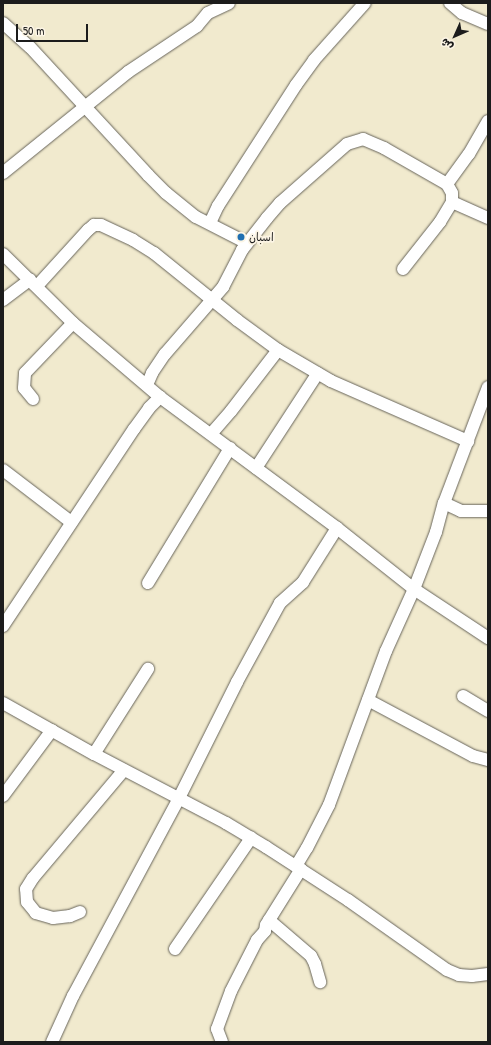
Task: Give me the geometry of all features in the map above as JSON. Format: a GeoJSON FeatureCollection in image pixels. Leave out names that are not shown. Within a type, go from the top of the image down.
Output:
{"type":"FeatureCollection","features":[{"type":"Feature","properties":{"kind":"street"},"geometry":{"type":"LineString","coordinates":[[3,173],[85,106],[153,54],[197,26],[207,8],[229,3]]}},
{"type":"Feature","properties":{"kind":"street"},"geometry":{"type":"LineString","coordinates":[[210,223],[218,206],[296,85],[314,60],[365,3]]}},
{"type":"Feature","properties":{"kind":"street"},"geometry":{"type":"LineString","coordinates":[[450,3],[462,13],[488,24]]}},
{"type":"Feature","properties":{"kind":"street"},"geometry":{"type":"LineString","coordinates":[[3,23],[30,47],[162,188],[196,217],[247,243]]}},
{"type":"Feature","properties":{"kind":"street"},"geometry":{"type":"LineString","coordinates":[[447,184],[469,154],[488,121]]}},
{"type":"Feature","properties":{"kind":"street"},"geometry":{"type":"LineString","coordinates":[[147,385],[152,373],[165,354],[223,287],[247,243],[280,203],[339,150],[355,140],[363,139],[374,143],[447,184],[452,193],[452,202],[440,222],[403,270]]}},
{"type":"Feature","properties":{"kind":"street"},"geometry":{"type":"LineString","coordinates":[[452,202],[488,218]]}},
{"type":"Feature","properties":{"kind":"street"},"geometry":{"type":"LineString","coordinates":[[3,300],[33,283],[88,230],[94,225],[101,225],[133,240],[154,253],[212,300],[278,350],[318,373],[468,441]]}},
{"type":"Feature","properties":{"kind":"street"},"geometry":{"type":"LineString","coordinates":[[3,254],[73,323],[160,397],[337,528],[414,589],[488,638]]}},
{"type":"Feature","properties":{"kind":"street"},"geometry":{"type":"LineString","coordinates":[[33,399],[24,388],[24,373],[73,323]]}},
{"type":"Feature","properties":{"kind":"street"},"geometry":{"type":"LineString","coordinates":[[211,434],[231,411],[278,350]]}},
{"type":"Feature","properties":{"kind":"street"},"geometry":{"type":"LineString","coordinates":[[256,468],[318,373]]}},
{"type":"Feature","properties":{"kind":"street"},"geometry":{"type":"LineString","coordinates":[[222,1042],[217,1029],[231,991],[257,940],[265,931],[266,925],[298,867],[328,805],[386,651],[414,589],[436,532],[444,504],[488,387]]}},
{"type":"Feature","properties":{"kind":"street"},"geometry":{"type":"LineString","coordinates":[[3,626],[134,429],[160,397]]}},
{"type":"Feature","properties":{"kind":"street"},"geometry":{"type":"LineString","coordinates":[[148,583],[230,448]]}},
{"type":"Feature","properties":{"kind":"street"},"geometry":{"type":"LineString","coordinates":[[3,470],[71,522]]}},
{"type":"Feature","properties":{"kind":"street"},"geometry":{"type":"LineString","coordinates":[[444,504],[460,511],[488,511]]}},
{"type":"Feature","properties":{"kind":"street"},"geometry":{"type":"LineString","coordinates":[[52,1042],[73,996],[179,798],[237,682],[280,603],[304,582],[337,528]]}},
{"type":"Feature","properties":{"kind":"street"},"geometry":{"type":"LineString","coordinates":[[94,754],[148,669]]}},
{"type":"Feature","properties":{"kind":"street"},"geometry":{"type":"LineString","coordinates":[[463,696],[488,711]]}},
{"type":"Feature","properties":{"kind":"street"},"geometry":{"type":"LineString","coordinates":[[368,700],[473,756],[488,760]]}},
{"type":"Feature","properties":{"kind":"street"},"geometry":{"type":"LineString","coordinates":[[3,703],[94,754],[179,798],[251,838],[355,904],[447,970],[459,975],[472,976],[488,974]]}},
{"type":"Feature","properties":{"kind":"street"},"geometry":{"type":"LineString","coordinates":[[3,796],[52,730]]}},
{"type":"Feature","properties":{"kind":"street"},"geometry":{"type":"LineString","coordinates":[[80,912],[70,916],[53,918],[36,912],[27,902],[26,890],[34,878],[124,770]]}},
{"type":"Feature","properties":{"kind":"street"},"geometry":{"type":"LineString","coordinates":[[175,949],[251,838]]}},
{"type":"Feature","properties":{"kind":"street"},"geometry":{"type":"LineString","coordinates":[[269,920],[311,956],[316,964],[320,982]]}},
{"type":"Feature","properties":{"kind":"place","name":"اسبان"},"geometry":{"type":"Point","coordinates":[241,237]}}]}
